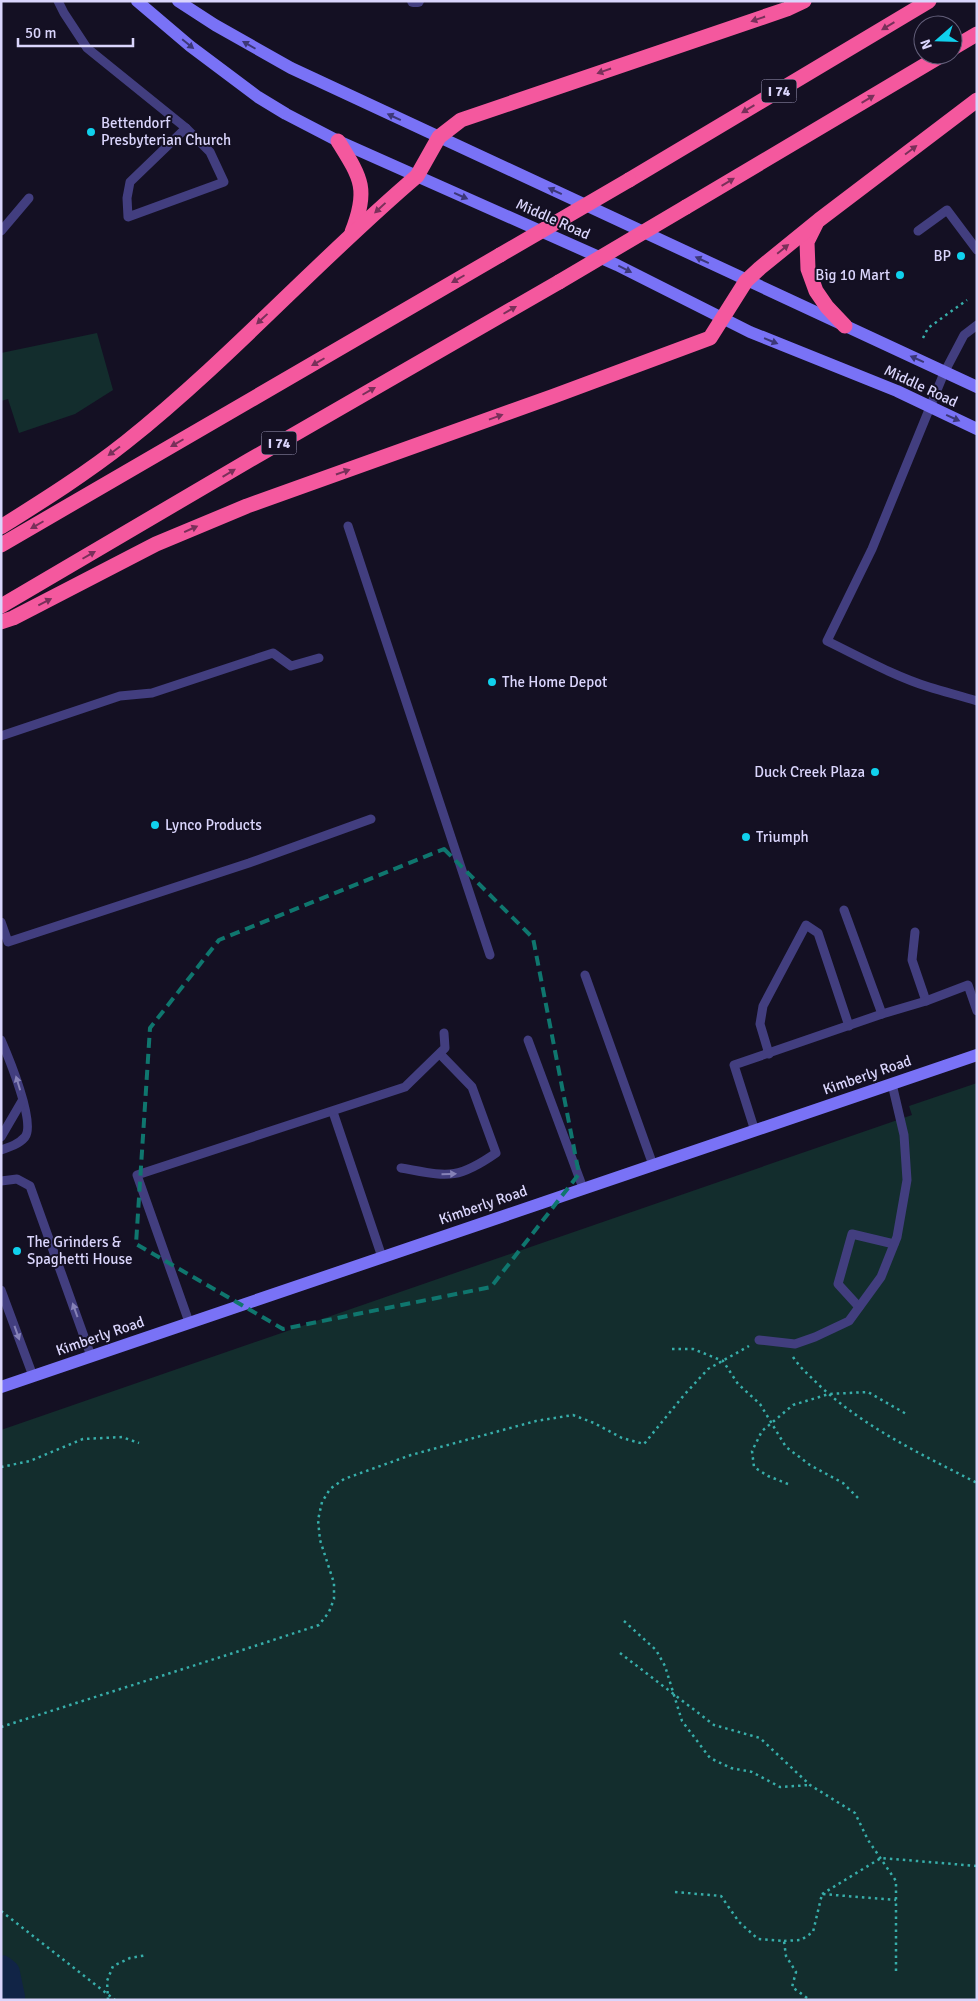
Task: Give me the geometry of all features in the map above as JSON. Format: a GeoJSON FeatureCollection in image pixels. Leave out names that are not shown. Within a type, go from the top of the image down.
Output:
{"type":"FeatureCollection","features":[{"type":"Feature","properties":{"kind":"highway"},"geometry":{"type":"LineString","coordinates":[[1,527],[86,472],[126,442],[176,400],[416,176],[439,137],[461,120],[787,9],[804,1]]}},
{"type":"Feature","properties":{"kind":"highway","name":"I 74"},"geometry":{"type":"LineString","coordinates":[[1,545],[629,180],[930,1]]}},
{"type":"Feature","properties":{"kind":"highway"},"geometry":{"type":"LineString","coordinates":[[963,42],[977,34]]}},
{"type":"Feature","properties":{"kind":"highway","name":"I 74"},"geometry":{"type":"LineString","coordinates":[[1,606],[559,282],[925,65]]}},
{"type":"Feature","properties":{"kind":"highway"},"geometry":{"type":"LineString","coordinates":[[1,622],[13,618],[156,544],[247,506],[710,338],[746,281],[818,220],[977,100]]}},
{"type":"Feature","properties":{"kind":"highway"},"geometry":{"type":"LineString","coordinates":[[338,141],[356,171],[360,182],[362,197],[360,212],[351,236]]}},
{"type":"Feature","properties":{"kind":"highway"},"geometry":{"type":"LineString","coordinates":[[818,220],[807,242],[808,270],[816,291],[827,307],[845,326]]}},
{"type":"Feature","properties":{"kind":"main road","name":"Middle Road"},"geometry":{"type":"LineString","coordinates":[[137,1],[190,46],[258,97],[338,141],[617,265],[750,332],[897,392],[977,429]]}},
{"type":"Feature","properties":{"kind":"main road","name":"Middle Road"},"geometry":{"type":"LineString","coordinates":[[178,1],[215,25],[291,68],[977,387]]}},
{"type":"Feature","properties":{"kind":"main road","name":"Kimberly Road"},"geometry":{"type":"LineString","coordinates":[[1,1387],[977,1055]]}},
{"type":"Feature","properties":{"kind":"street"},"geometry":{"type":"LineString","coordinates":[[413,1],[418,1]]}},
{"type":"Feature","properties":{"kind":"lane"},"geometry":{"type":"LineString","coordinates":[[58,1],[87,48],[186,128],[210,152],[224,182],[128,217],[126,198],[130,182],[186,128]]}},
{"type":"Feature","properties":{"kind":"lane"},"geometry":{"type":"LineString","coordinates":[[1,231],[29,198]]}},
{"type":"Feature","properties":{"kind":"lane"},"geometry":{"type":"LineString","coordinates":[[918,231],[947,210],[974,239],[977,250]]}},
{"type":"Feature","properties":{"kind":"lane"},"geometry":{"type":"LineString","coordinates":[[977,325],[964,335],[944,373],[872,549],[828,641],[905,678],[930,688],[977,701]]}},
{"type":"Feature","properties":{"kind":"lane"},"geometry":{"type":"LineString","coordinates":[[348,526],[490,954]]}},
{"type":"Feature","properties":{"kind":"lane"},"geometry":{"type":"LineString","coordinates":[[1,736],[120,696],[152,692],[273,653],[291,666],[319,658]]}},
{"type":"Feature","properties":{"kind":"lane"},"geometry":{"type":"LineString","coordinates":[[1,922],[8,942],[249,864],[371,819]]}},
{"type":"Feature","properties":{"kind":"lane"},"geometry":{"type":"LineString","coordinates":[[844,910],[882,1014]]}},
{"type":"Feature","properties":{"kind":"lane"},"geometry":{"type":"LineString","coordinates":[[769,1054],[760,1024],[763,1006],[806,925],[818,933],[849,1026]]}},
{"type":"Feature","properties":{"kind":"lane"},"geometry":{"type":"LineString","coordinates":[[915,932],[912,960],[926,1001]]}},
{"type":"Feature","properties":{"kind":"lane"},"geometry":{"type":"LineString","coordinates":[[585,975],[653,1165]]}},
{"type":"Feature","properties":{"kind":"lane"},"geometry":{"type":"LineString","coordinates":[[755,1130],[734,1065],[882,1014],[926,1001],[968,985],[977,1011]]}},
{"type":"Feature","properties":{"kind":"lane"},"geometry":{"type":"LineString","coordinates":[[190,1322],[137,1175],[405,1087],[446,1048],[444,1033]]}},
{"type":"Feature","properties":{"kind":"lane"},"geometry":{"type":"LineString","coordinates":[[1,1040],[19,1084],[29,1127],[26,1136],[13,1146],[1,1150]]}},
{"type":"Feature","properties":{"kind":"lane"},"geometry":{"type":"LineString","coordinates":[[528,1040],[583,1188]]}},
{"type":"Feature","properties":{"kind":"lane"},"geometry":{"type":"LineString","coordinates":[[401,1168],[438,1175],[460,1174],[474,1168],[496,1153],[472,1087],[440,1054]]}},
{"type":"Feature","properties":{"kind":"lane"},"geometry":{"type":"LineString","coordinates":[[759,1340],[795,1344],[816,1337],[849,1320],[880,1278],[897,1237],[907,1180],[904,1136],[892,1084]]}},
{"type":"Feature","properties":{"kind":"lane"},"geometry":{"type":"LineString","coordinates":[[1,1137],[22,1101]]}},
{"type":"Feature","properties":{"kind":"lane"},"geometry":{"type":"LineString","coordinates":[[333,1112],[382,1257]]}},
{"type":"Feature","properties":{"kind":"lane"},"geometry":{"type":"LineString","coordinates":[[1,1181],[16,1179],[30,1186],[92,1356]]}},
{"type":"Feature","properties":{"kind":"lane"},"geometry":{"type":"LineString","coordinates":[[859,1307],[838,1284],[852,1234],[894,1244]]}},
{"type":"Feature","properties":{"kind":"lane"},"geometry":{"type":"LineString","coordinates":[[1,1290],[33,1376]]}},
{"type":"Feature","properties":{"kind":"path"},"geometry":{"type":"LineString","coordinates":[[923,338],[928,328],[967,300]]}},
{"type":"Feature","properties":{"kind":"path"},"geometry":{"type":"LineString","coordinates":[[1,1727],[185,1670],[319,1625],[329,1612],[334,1599],[334,1583],[320,1540],[318,1520],[322,1502],[330,1489],[344,1479],[411,1455],[536,1421],[573,1415],[594,1423],[622,1438],[644,1444],[708,1369],[759,1340]]}},
{"type":"Feature","properties":{"kind":"path"},"geometry":{"type":"LineString","coordinates":[[785,1342],[800,1367],[829,1394],[868,1424],[977,1483]]}},
{"type":"Feature","properties":{"kind":"path"},"geometry":{"type":"LineString","coordinates":[[672,1349],[693,1349],[723,1361],[738,1384],[760,1404],[786,1447],[810,1465],[843,1483],[859,1499]]}},
{"type":"Feature","properties":{"kind":"path"},"geometry":{"type":"LineString","coordinates":[[788,1484],[768,1476],[754,1466],[752,1451],[762,1431],[793,1405],[829,1394],[868,1392],[908,1415]]}},
{"type":"Feature","properties":{"kind":"path"},"geometry":{"type":"LineString","coordinates":[[1,1467],[30,1461],[83,1439],[122,1437],[139,1443]]}},
{"type":"Feature","properties":{"kind":"path"},"geometry":{"type":"LineString","coordinates":[[624,1621],[656,1650],[665,1666],[682,1721],[710,1758],[731,1768],[752,1772],[780,1787],[810,1785]]}},
{"type":"Feature","properties":{"kind":"path"},"geometry":{"type":"LineString","coordinates":[[620,1653],[714,1725],[760,1738],[810,1785],[855,1813],[868,1840],[896,1880],[896,1975]]}},
{"type":"Feature","properties":{"kind":"path"},"geometry":{"type":"LineString","coordinates":[[674,1892],[721,1896],[739,1922],[758,1939],[801,1940],[813,1932],[822,1894],[880,1858],[977,1866]]}},
{"type":"Feature","properties":{"kind":"path"},"geometry":{"type":"LineString","coordinates":[[822,1894],[896,1900]]}},
{"type":"Feature","properties":{"kind":"path"},"geometry":{"type":"LineString","coordinates":[[1,1911],[115,2000]]}},
{"type":"Feature","properties":{"kind":"path"},"geometry":{"type":"LineString","coordinates":[[784,1940],[786,1956],[796,1972],[792,1987],[810,2000]]}},
{"type":"Feature","properties":{"kind":"path"},"geometry":{"type":"LineString","coordinates":[[108,2000],[107,1981],[113,1966],[130,1958],[147,1955]]}},
{"type":"Feature","properties":{"kind":"highlighted area"},"geometry":{"type":"Polygon","coordinates":[[[444,849],[533,938],[579,1174],[491,1287],[283,1329],[136,1244],[150,1028],[219,940],[444,849]]]}},
{"type":"Feature","properties":{"kind":"green space"},"geometry":{"type":"Polygon","coordinates":[[[97,333],[113,390],[75,414],[19,433],[8,399],[1,401],[1,353],[97,333]]]}},
{"type":"Feature","properties":{"kind":"green space"},"geometry":{"type":"Polygon","coordinates":[[[977,1083],[977,2000],[1,2000],[1,1430],[912,1115],[909,1106],[977,1083]]]}},
{"type":"Feature","properties":{"kind":"waterway"},"geometry":{"type":"LineString","coordinates":[[1,1969],[6,1973],[10,2000]]}},
{"type":"Feature","properties":{"kind":"place","name":"Bettendorf Presbyterian Church"},"geometry":{"type":"Point","coordinates":[91,132]}},
{"type":"Feature","properties":{"kind":"place","name":"BP"},"geometry":{"type":"Point","coordinates":[961,256]}},
{"type":"Feature","properties":{"kind":"place","name":"Big 10 Mart"},"geometry":{"type":"Point","coordinates":[900,275]}},
{"type":"Feature","properties":{"kind":"place","name":"The Home Depot"},"geometry":{"type":"Point","coordinates":[492,682]}},
{"type":"Feature","properties":{"kind":"place","name":"Duck Creek Plaza"},"geometry":{"type":"Point","coordinates":[875,772]}},
{"type":"Feature","properties":{"kind":"place","name":"Lynco Products"},"geometry":{"type":"Point","coordinates":[155,825]}},
{"type":"Feature","properties":{"kind":"place","name":"Triumph"},"geometry":{"type":"Point","coordinates":[746,837]}},
{"type":"Feature","properties":{"kind":"place","name":"The Grinders & Spaghetti House"},"geometry":{"type":"Point","coordinates":[17,1251]}}]}
